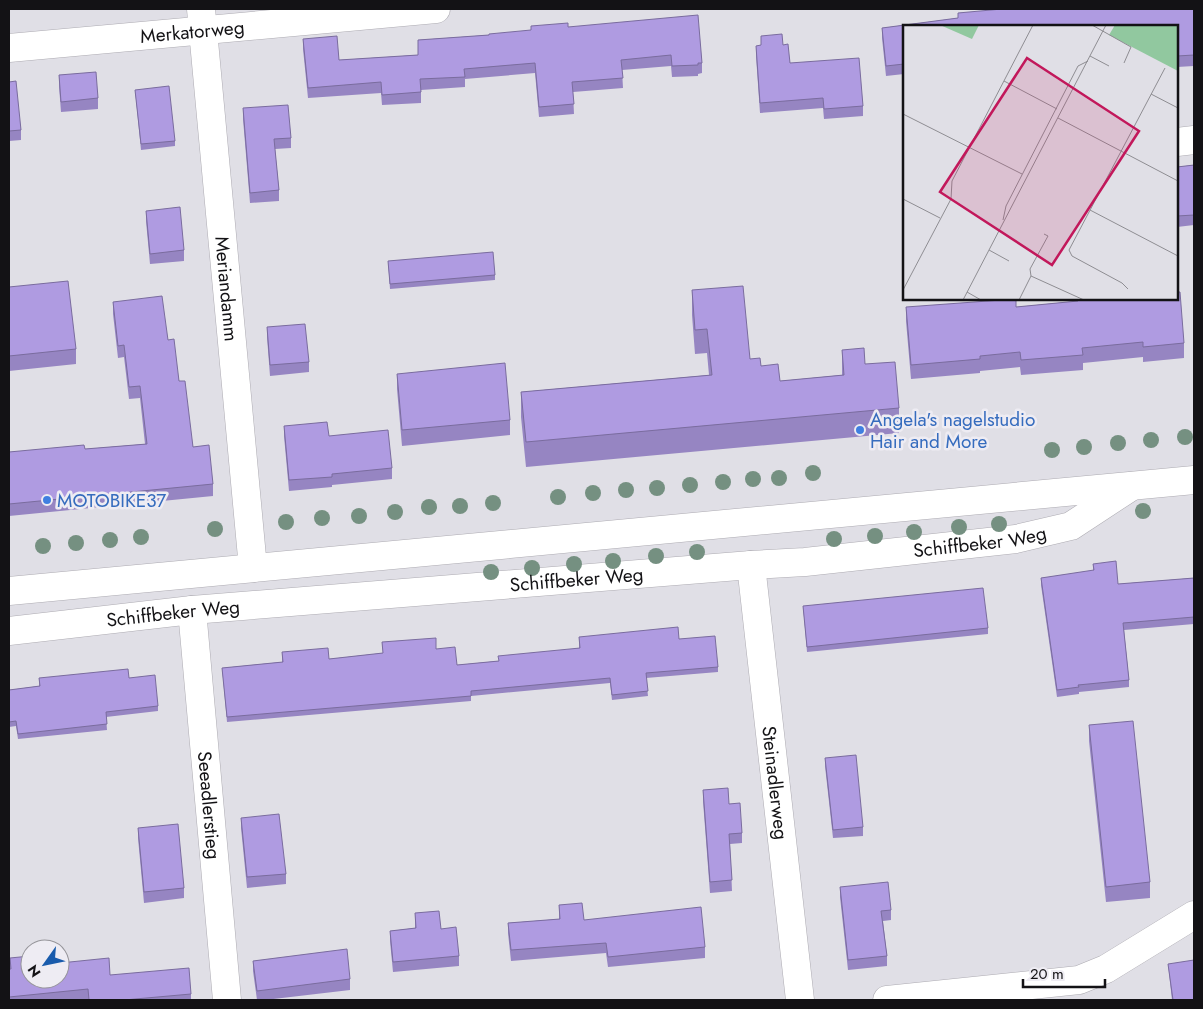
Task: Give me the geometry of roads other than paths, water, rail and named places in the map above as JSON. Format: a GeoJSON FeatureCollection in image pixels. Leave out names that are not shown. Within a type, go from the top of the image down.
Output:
{"type":"FeatureCollection","features":[{"type":"Feature","properties":{"kind":"street","name":"Merkatorweg"},"geometry":{"type":"LineString","coordinates":[[9,48],[202,19],[436,9]]}},
{"type":"Feature","properties":{"kind":"street","name":"Meriandamm"},"geometry":{"type":"LineString","coordinates":[[202,19],[252,568]]}},
{"type":"Feature","properties":{"kind":"street"},"geometry":{"type":"LineString","coordinates":[[1178,142],[1194,140]]}},
{"type":"Feature","properties":{"kind":"street","name":"Schiffbeker Weg"},"geometry":{"type":"LineString","coordinates":[[9,592],[1194,480]]}},
{"type":"Feature","properties":{"kind":"street","name":"Schiffbeker Weg"},"geometry":{"type":"LineString","coordinates":[[9,631],[192,610],[805,562],[1016,539],[1071,526],[1132,486]]}},
{"type":"Feature","properties":{"kind":"street","name":"Steinadlerweg"},"geometry":{"type":"LineString","coordinates":[[751,565],[800,1000]]}},
{"type":"Feature","properties":{"kind":"street","name":"Seeadlerstieg"},"geometry":{"type":"LineString","coordinates":[[192,610],[227,1000]]}},
{"type":"Feature","properties":{"kind":"street"},"geometry":{"type":"LineString","coordinates":[[887,1000],[1079,980],[1106,969],[1194,915]]}},
{"type":"Feature","properties":{"kind":"place","name":"Angela's nagelstudio Hair and More"},"geometry":{"type":"Point","coordinates":[860,430]}},
{"type":"Feature","properties":{"kind":"place","name":"MOTOBIKE37"},"geometry":{"type":"Point","coordinates":[47,500]}}]}
